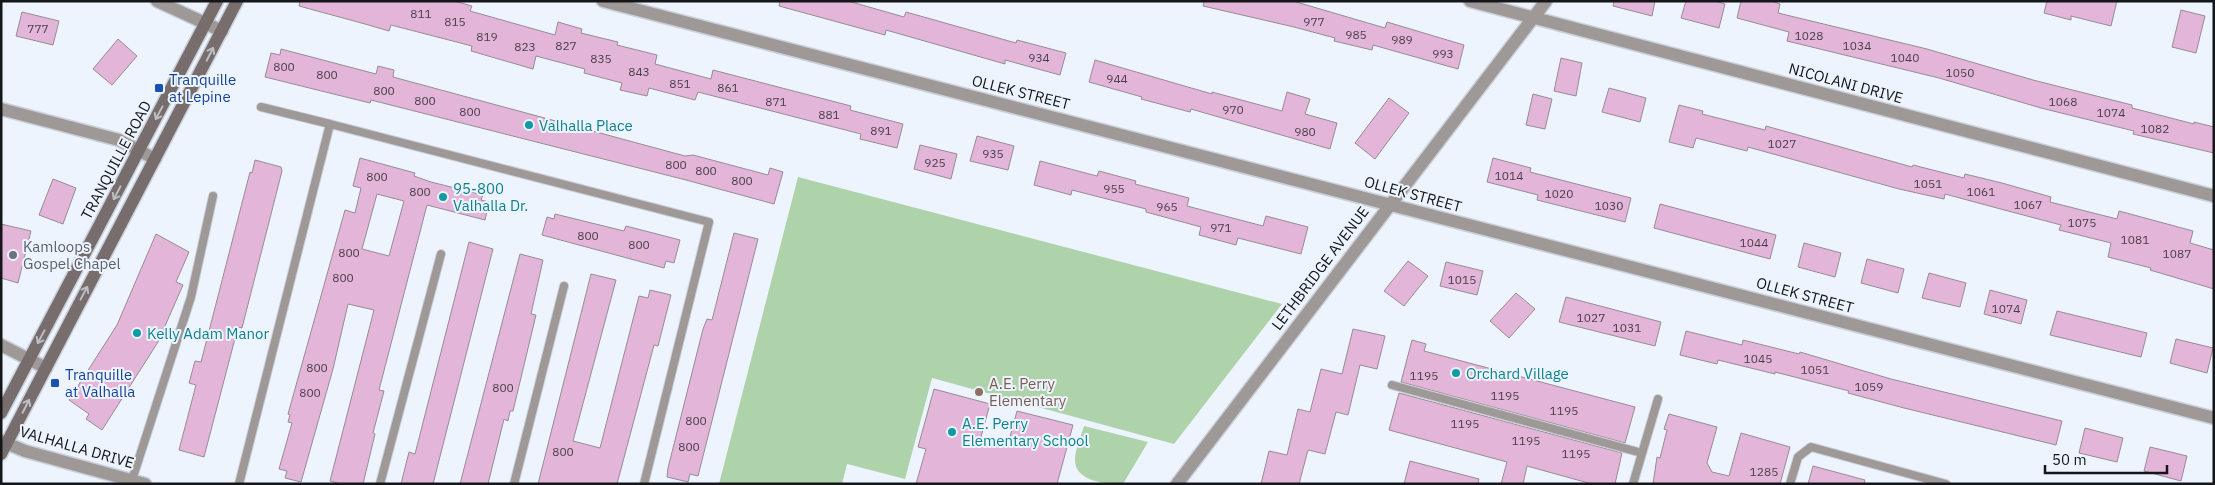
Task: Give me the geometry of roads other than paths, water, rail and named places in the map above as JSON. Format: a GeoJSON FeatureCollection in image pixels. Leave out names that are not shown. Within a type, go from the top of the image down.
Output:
{"type":"FeatureCollection","features":[{"type":"Feature","properties":{"kind":"main road","name":"TRANQUILLE ROAD"},"geometry":{"type":"LineString","coordinates":[[1,412],[217,1]]}},
{"type":"Feature","properties":{"kind":"main road"},"geometry":{"type":"LineString","coordinates":[[3,446],[46,368],[237,1]]}},
{"type":"Feature","properties":{"kind":"street"},"geometry":{"type":"LineString","coordinates":[[157,1],[222,31]]}},
{"type":"Feature","properties":{"kind":"street","name":"OLLEK STREET"},"geometry":{"type":"LineString","coordinates":[[603,1],[2214,418]]}},
{"type":"Feature","properties":{"kind":"street","name":"NICOLANI DRIVE"},"geometry":{"type":"LineString","coordinates":[[1470,1],[2214,196]]}},
{"type":"Feature","properties":{"kind":"street","name":"LETHBRIDGE AVENUE"},"geometry":{"type":"LineString","coordinates":[[1177,484],[1389,204],[1546,1]]}},
{"type":"Feature","properties":{"kind":"street"},"geometry":{"type":"LineString","coordinates":[[1,109],[119,140],[155,159]]}},
{"type":"Feature","properties":{"kind":"street"},"geometry":{"type":"LineString","coordinates":[[1,345],[46,368]]}},
{"type":"Feature","properties":{"kind":"street","name":"VALHALLA DRIVE"},"geometry":{"type":"LineString","coordinates":[[3,446],[145,484]]}},
{"type":"Feature","properties":{"kind":"lane"},"geometry":{"type":"LineString","coordinates":[[261,107],[709,222],[644,484]]}},
{"type":"Feature","properties":{"kind":"lane"},"geometry":{"type":"LineString","coordinates":[[239,484],[330,124]]}},
{"type":"Feature","properties":{"kind":"lane"},"geometry":{"type":"LineString","coordinates":[[132,480],[192,297],[213,196]]}},
{"type":"Feature","properties":{"kind":"lane"},"geometry":{"type":"LineString","coordinates":[[380,484],[441,254]]}},
{"type":"Feature","properties":{"kind":"lane"},"geometry":{"type":"LineString","coordinates":[[514,484],[564,286]]}},
{"type":"Feature","properties":{"kind":"lane"},"geometry":{"type":"LineString","coordinates":[[1392,386],[1642,453]]}},
{"type":"Feature","properties":{"kind":"lane"},"geometry":{"type":"LineString","coordinates":[[1633,484],[1658,399]]}},
{"type":"Feature","properties":{"kind":"lane"},"geometry":{"type":"LineString","coordinates":[[1790,484],[1798,457],[1811,447],[1946,484]]}},
{"type":"Feature","properties":{"kind":"place","name":"Tranquille at Lepine"},"geometry":{"type":"Point","coordinates":[159,88]}},
{"type":"Feature","properties":{"kind":"place","name":"Valhalla Place"},"geometry":{"type":"Point","coordinates":[529,125]}},
{"type":"Feature","properties":{"kind":"place","name":"95-800 Valhalla Dr."},"geometry":{"type":"Point","coordinates":[443,197]}},
{"type":"Feature","properties":{"kind":"place","name":"Kamloops Gospel Chapel"},"geometry":{"type":"Point","coordinates":[13,255]}},
{"type":"Feature","properties":{"kind":"place","name":"Kelly Adam Manor"},"geometry":{"type":"Point","coordinates":[137,333]}},
{"type":"Feature","properties":{"kind":"place","name":"Orchard Village"},"geometry":{"type":"Point","coordinates":[1456,373]}},
{"type":"Feature","properties":{"kind":"place","name":"Tranquille at Valhalla"},"geometry":{"type":"Point","coordinates":[55,383]}},
{"type":"Feature","properties":{"kind":"place","name":"A.E. Perry Elementary"},"geometry":{"type":"Point","coordinates":[979,392]}},
{"type":"Feature","properties":{"kind":"place","name":"A.E. Perry Elementary School"},"geometry":{"type":"Point","coordinates":[952,432]}}]}
